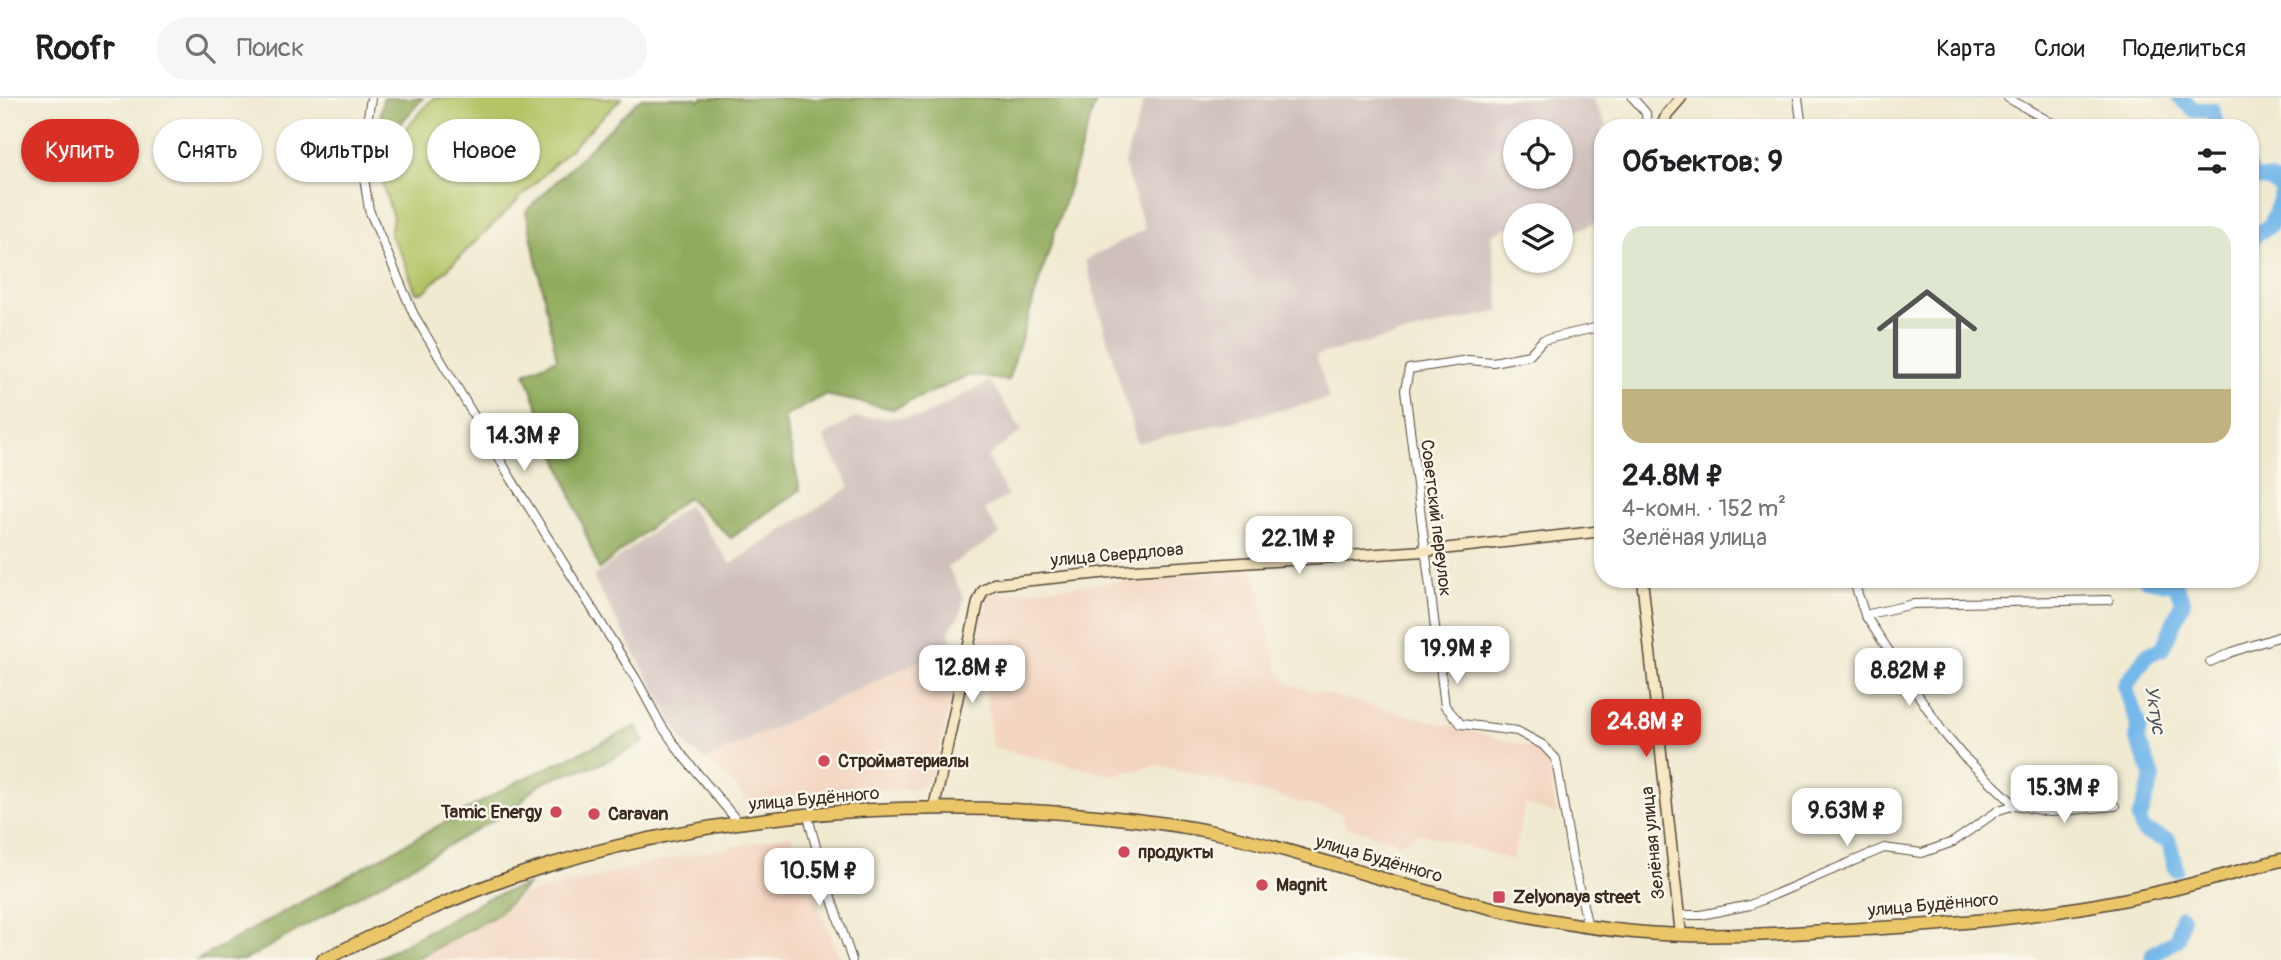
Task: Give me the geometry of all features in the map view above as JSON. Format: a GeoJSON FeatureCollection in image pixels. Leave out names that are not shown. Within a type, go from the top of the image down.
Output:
{"type":"FeatureCollection","features":[{"type":"Feature","properties":{"kind":"main road","name":"улица Будённого"},"geometry":{"type":"LineString","coordinates":[[323,960],[390,927],[472,892],[554,863],[739,823],[807,813],[1002,808],[1169,824],[1278,847],[1455,898],[1588,927],[1681,935],[1770,934],[1881,928],[2029,914],[2152,894],[2281,860]]}},
{"type":"Feature","properties":{"kind":"street"},"geometry":{"type":"LineString","coordinates":[[371,98],[361,158],[369,210],[413,313],[512,481],[636,679],[661,725],[682,755],[739,823]]}},
{"type":"Feature","properties":{"kind":"street"},"geometry":{"type":"LineString","coordinates":[[1633,98],[1646,113],[1646,119]]}},
{"type":"Feature","properties":{"kind":"street"},"geometry":{"type":"LineString","coordinates":[[1665,119],[1681,98]]}},
{"type":"Feature","properties":{"kind":"street"},"geometry":{"type":"LineString","coordinates":[[1798,98],[1801,119]]}},
{"type":"Feature","properties":{"kind":"street"},"geometry":{"type":"LineString","coordinates":[[2008,98],[2045,119]]}},
{"type":"Feature","properties":{"kind":"street","name":"Советский переулок"},"geometry":{"type":"LineString","coordinates":[[1588,927],[1572,857],[1556,759],[1543,745],[1517,731],[1461,724],[1445,706],[1405,390],[1409,369],[1468,360],[1493,362],[1529,355],[1543,340],[1594,328]]}},
{"type":"Feature","properties":{"kind":"street","name":"улица Свердлова"},"geometry":{"type":"LineString","coordinates":[[934,808],[978,602],[988,587],[1001,583],[1120,571],[1424,551],[1594,532]]}},
{"type":"Feature","properties":{"kind":"street","name":"Зелёная улица"},"geometry":{"type":"LineString","coordinates":[[1643,588],[1681,935]]}},
{"type":"Feature","properties":{"kind":"street"},"geometry":{"type":"LineString","coordinates":[[1856,588],[1865,615],[1943,732],[1963,756],[2015,805]]}},
{"type":"Feature","properties":{"kind":"street"},"geometry":{"type":"LineString","coordinates":[[1865,615],[1913,604],[2109,600]]}},
{"type":"Feature","properties":{"kind":"street"},"geometry":{"type":"LineString","coordinates":[[2210,662],[2281,636]]}},
{"type":"Feature","properties":{"kind":"street"},"geometry":{"type":"LineString","coordinates":[[1678,915],[1701,915],[1749,905],[1884,848],[1923,853],[1952,842],[2000,810],[2015,805],[2050,812],[2115,806]]}},
{"type":"Feature","properties":{"kind":"street"},"geometry":{"type":"LineString","coordinates":[[807,813],[823,873],[852,960]]}},
{"type":"Feature","properties":{"kind":"shaded area"},"geometry":{"type":"Polygon","coordinates":[[[1145,98],[1592,98],[1603,119],[1594,119],[1594,224],[1573,232],[1573,203],[1503,203],[1503,230],[1491,234],[1500,311],[1316,355],[1329,399],[1137,443],[1085,260],[1145,229],[1124,164],[1145,98]]]}},
{"type":"Feature","properties":{"kind":"shaded area"},"geometry":{"type":"Polygon","coordinates":[[[990,381],[1022,431],[987,457],[1008,496],[984,509],[1000,534],[948,567],[964,598],[960,615],[949,631],[954,645],[705,760],[685,745],[593,577],[688,505],[731,564],[850,487],[823,437],[854,418],[922,417],[990,381]]]}},
{"type":"Feature","properties":{"kind":"shaded area"},"geometry":{"type":"Polygon","coordinates":[[[1253,569],[1278,670],[1288,684],[1539,749],[1546,755],[1557,815],[1525,804],[1513,860],[1419,833],[1401,843],[1347,827],[1341,813],[1160,765],[1112,775],[992,747],[978,618],[987,608],[984,594],[1253,569]]]}},
{"type":"Feature","properties":{"kind":"shaded area"},"geometry":{"type":"Polygon","coordinates":[[[954,645],[956,679],[934,773],[920,788],[804,794],[749,804],[733,783],[705,760],[954,645]]]}},
{"type":"Feature","properties":{"kind":"shaded area"},"geometry":{"type":"Polygon","coordinates":[[[791,835],[840,960],[414,960],[497,915],[523,895],[665,860],[791,835]]]}},
{"type":"Feature","properties":{"kind":"green space"},"geometry":{"type":"Polygon","coordinates":[[[383,98],[423,98],[405,119],[380,119],[383,98]]]}},
{"type":"Feature","properties":{"kind":"green space"},"geometry":{"type":"Polygon","coordinates":[[[433,98],[622,98],[540,178],[540,119],[427,119],[427,182],[536,182],[425,291],[416,293],[402,255],[390,235],[393,218],[382,182],[413,182],[413,121],[433,98]]]}},
{"type":"Feature","properties":{"kind":"green space"},"geometry":{"type":"Polygon","coordinates":[[[641,98],[696,98],[699,101],[702,98],[1097,98],[1008,381],[970,375],[893,409],[825,395],[784,417],[800,490],[731,538],[687,497],[599,569],[525,373],[557,359],[526,211],[641,98]]]}},
{"type":"Feature","properties":{"kind":"green space"},"geometry":{"type":"Polygon","coordinates":[[[637,726],[644,742],[601,764],[543,783],[526,796],[520,805],[245,960],[197,960],[517,782],[637,726]]]}},
{"type":"Feature","properties":{"kind":"green space"},"geometry":{"type":"Polygon","coordinates":[[[529,884],[497,915],[414,960],[375,960],[488,898],[529,884]]]}},
{"type":"Feature","properties":{"kind":"waterway","name":"Уктус"},"geometry":{"type":"LineString","coordinates":[[2180,98],[2194,110],[2212,110],[2215,119]]}},
{"type":"Feature","properties":{"kind":"waterway","name":"Уктус"},"geometry":{"type":"LineString","coordinates":[[2259,178],[2269,179],[2281,186]]}},
{"type":"Feature","properties":{"kind":"waterway","name":"Уктус"},"geometry":{"type":"LineString","coordinates":[[2259,232],[2271,225],[2281,197]]}},
{"type":"Feature","properties":{"kind":"waterway","name":"Уктус"},"geometry":{"type":"LineString","coordinates":[[2176,588],[2183,601],[2163,648],[2147,655],[2125,686],[2139,727],[2137,739],[2153,777],[2139,819],[2143,831],[2169,841],[2176,869]]}},
{"type":"Feature","properties":{"kind":"waterway","name":"Уктус"},"geometry":{"type":"LineString","coordinates":[[2152,960],[2153,954],[2177,940],[2182,917]]}},
{"type":"Feature","properties":{"kind":"place","name":"Стройматериалы"},"geometry":{"type":"Point","coordinates":[824,761]}},
{"type":"Feature","properties":{"kind":"place","name":"Tamic Еnergy"},"geometry":{"type":"Point","coordinates":[556,812]}},
{"type":"Feature","properties":{"kind":"place","name":"Caravan"},"geometry":{"type":"Point","coordinates":[594,814]}},
{"type":"Feature","properties":{"kind":"place","name":"продукты"},"geometry":{"type":"Point","coordinates":[1124,852]}},
{"type":"Feature","properties":{"kind":"place","name":"Magnit"},"geometry":{"type":"Point","coordinates":[1262,885]}},
{"type":"Feature","properties":{"kind":"place","name":"Zelyonaya street"},"geometry":{"type":"Point","coordinates":[1499,897]}}]}
